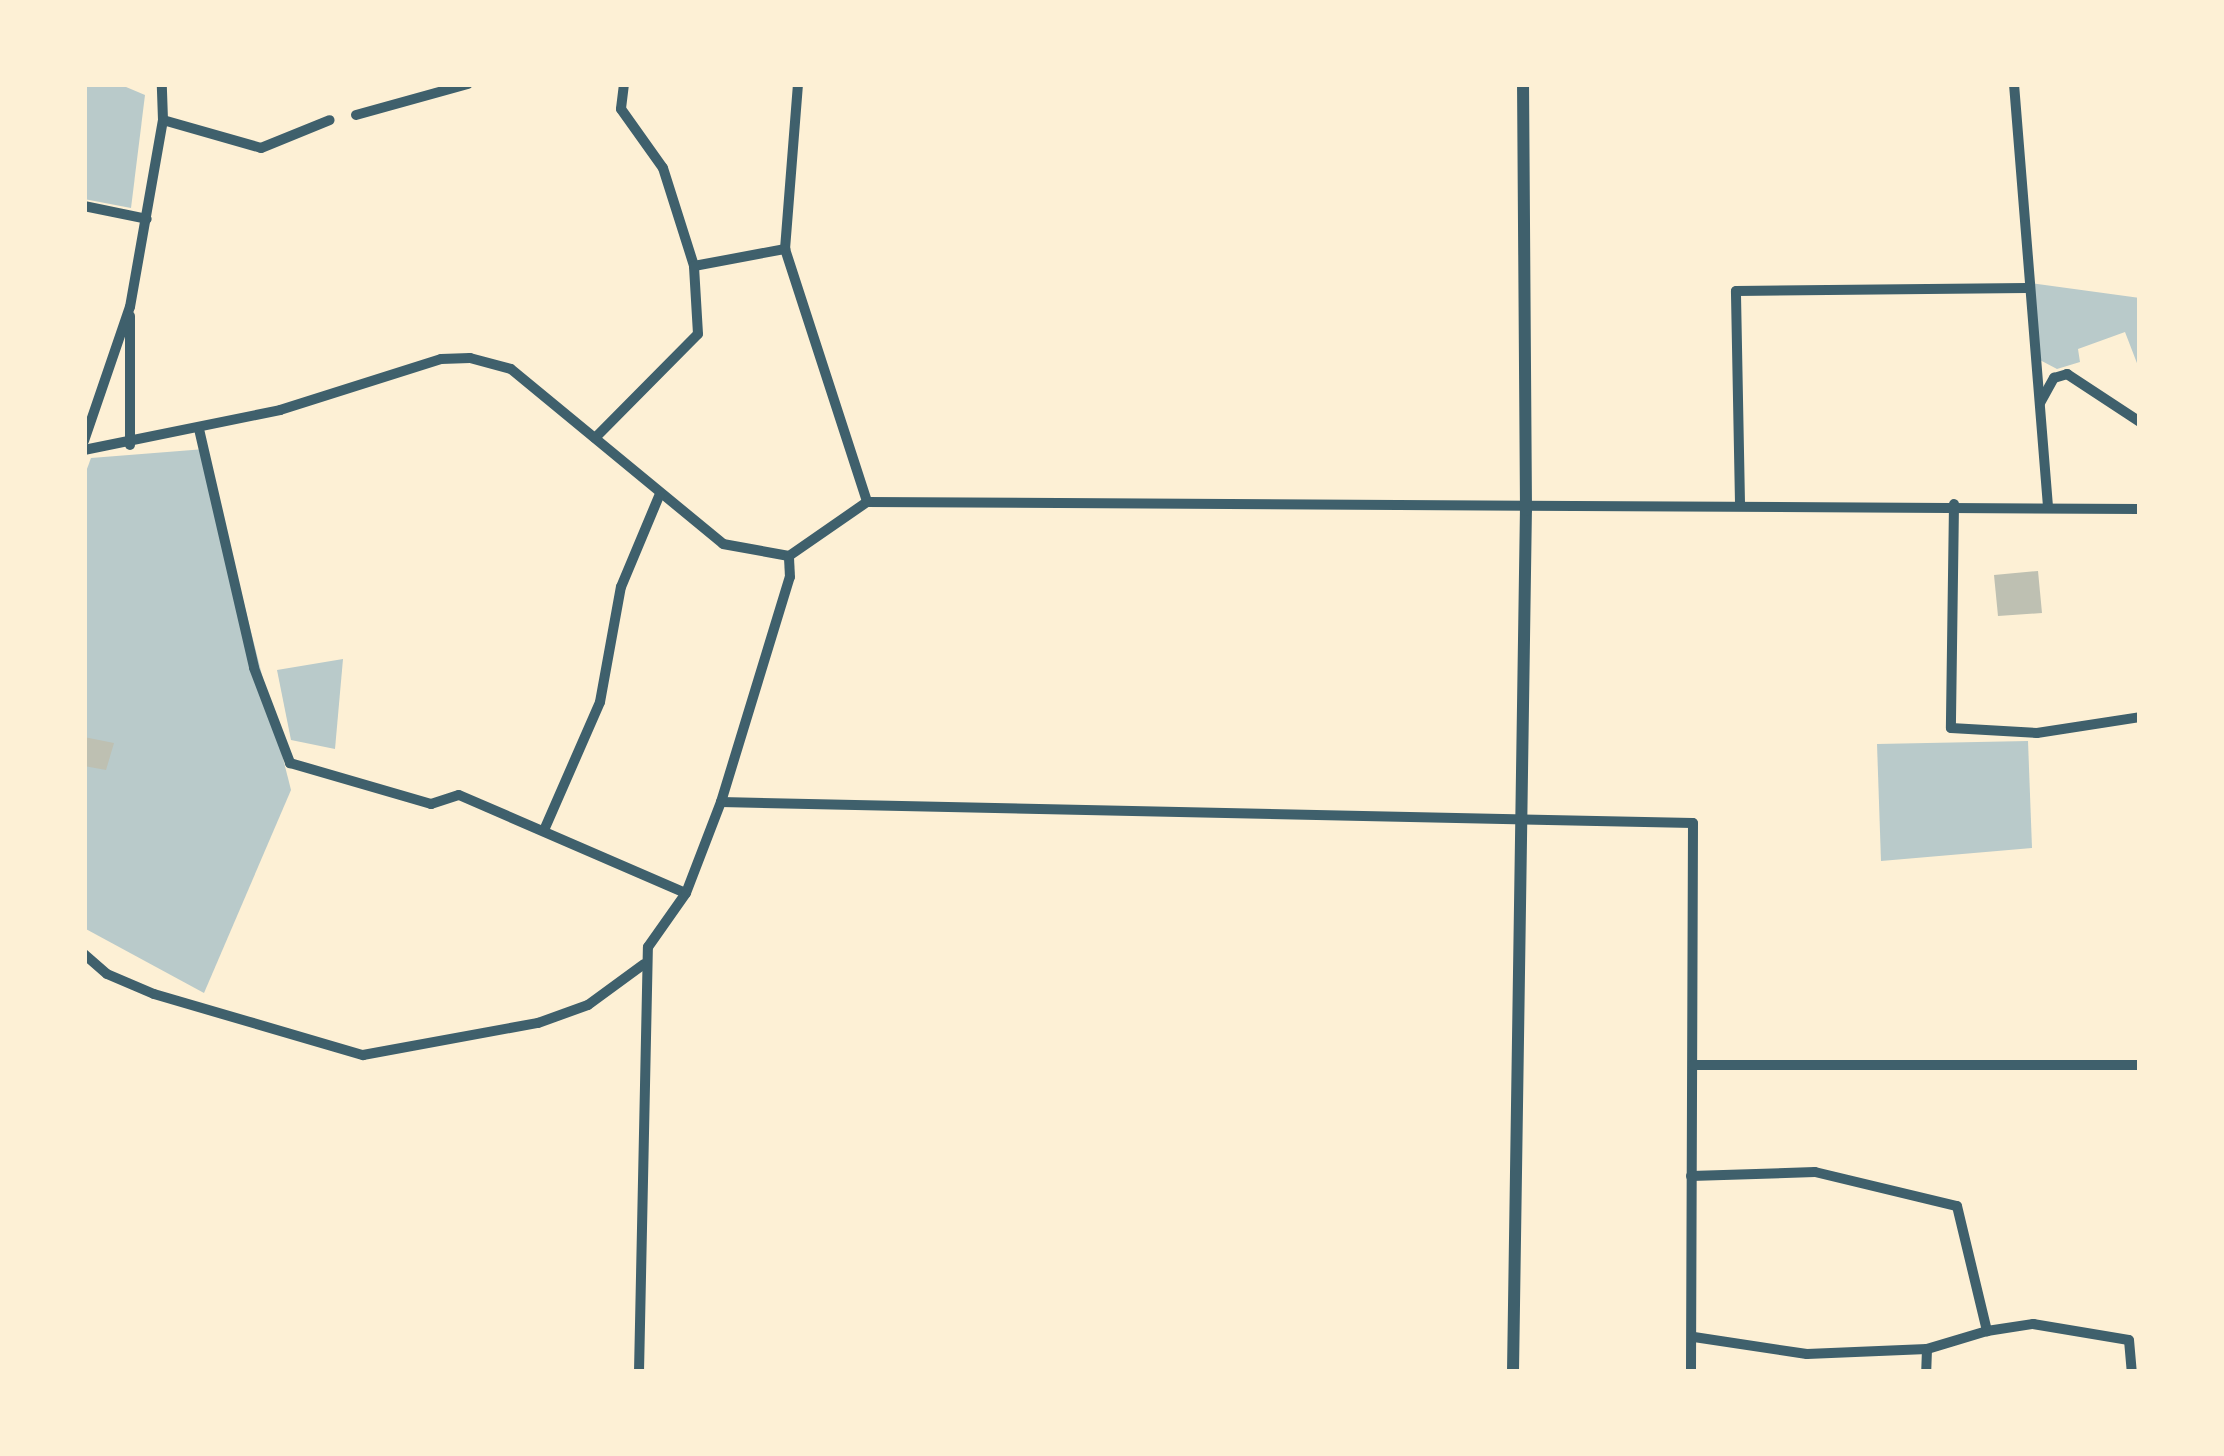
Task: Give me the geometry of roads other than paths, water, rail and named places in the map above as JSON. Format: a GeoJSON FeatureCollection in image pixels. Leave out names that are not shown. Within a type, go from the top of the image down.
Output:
{"type":"FeatureCollection","features":[{"type":"Feature","properties":{"kind":"street"},"geometry":{"type":"LineString","coordinates":[[162,84],[164,120],[130,307],[84,446],[130,446],[441,359],[470,358],[512,369],[659,496],[723,544],[789,556],[867,502],[1526,510],[1723,511],[1740,503],[2140,509]]}},
{"type":"Feature","properties":{"kind":"street"},"geometry":{"type":"LineString","coordinates":[[356,115],[468,84]]}},
{"type":"Feature","properties":{"kind":"street"},"geometry":{"type":"LineString","coordinates":[[595,438],[698,334],[694,266],[663,168],[622,109],[624,84]]}},
{"type":"Feature","properties":{"kind":"street"},"geometry":{"type":"LineString","coordinates":[[798,84],[785,250],[867,502]]}},
{"type":"Feature","properties":{"kind":"street"},"geometry":{"type":"LineString","coordinates":[[1513,1372],[1526,510],[1523,84]]}},
{"type":"Feature","properties":{"kind":"street"},"geometry":{"type":"LineString","coordinates":[[2014,84],[2048,506]]}},
{"type":"Feature","properties":{"kind":"street"},"geometry":{"type":"LineString","coordinates":[[164,120],[261,148],[330,120]]}},
{"type":"Feature","properties":{"kind":"street"},"geometry":{"type":"LineString","coordinates":[[84,206],[147,218]]}},
{"type":"Feature","properties":{"kind":"street"},"geometry":{"type":"LineString","coordinates":[[694,266],[785,250]]}},
{"type":"Feature","properties":{"kind":"street"},"geometry":{"type":"LineString","coordinates":[[1740,503],[1736,291],[2027,288]]}},
{"type":"Feature","properties":{"kind":"street"},"geometry":{"type":"LineString","coordinates":[[130,307],[130,446]]}},
{"type":"Feature","properties":{"kind":"street"},"geometry":{"type":"LineString","coordinates":[[2038,406],[2054,378],[2067,374],[2138,418]]}},
{"type":"Feature","properties":{"kind":"street"},"geometry":{"type":"LineString","coordinates":[[199,429],[254,668],[290,764],[431,803],[459,795],[545,828],[686,893]]}},
{"type":"Feature","properties":{"kind":"street"},"geometry":{"type":"LineString","coordinates":[[545,828],[600,702],[621,587],[659,496]]}},
{"type":"Feature","properties":{"kind":"street"},"geometry":{"type":"LineString","coordinates":[[1954,504],[1951,728],[2037,733],[2140,717]]}},
{"type":"Feature","properties":{"kind":"street"},"geometry":{"type":"LineString","coordinates":[[84,954],[106,974],[154,994],[363,1055],[538,1022],[588,1005],[644,964],[686,893],[721,802],[790,577],[789,556]]}},
{"type":"Feature","properties":{"kind":"street"},"geometry":{"type":"LineString","coordinates":[[721,802],[1694,823],[1691,1372]]}},
{"type":"Feature","properties":{"kind":"street"},"geometry":{"type":"LineString","coordinates":[[639,1372],[644,964]]}},
{"type":"Feature","properties":{"kind":"street"},"geometry":{"type":"LineString","coordinates":[[1693,1066],[2140,1065]]}},
{"type":"Feature","properties":{"kind":"street"},"geometry":{"type":"LineString","coordinates":[[1691,1176],[1815,1172],[1957,1206],[1987,1331]]}},
{"type":"Feature","properties":{"kind":"street"},"geometry":{"type":"LineString","coordinates":[[1694,1337],[1807,1354],[1928,1349],[1987,1331],[2033,1324],[2134,1340],[2132,1372]]}},
{"type":"Feature","properties":{"kind":"street"},"geometry":{"type":"LineString","coordinates":[[1926,1372],[1928,1349]]}}]}
